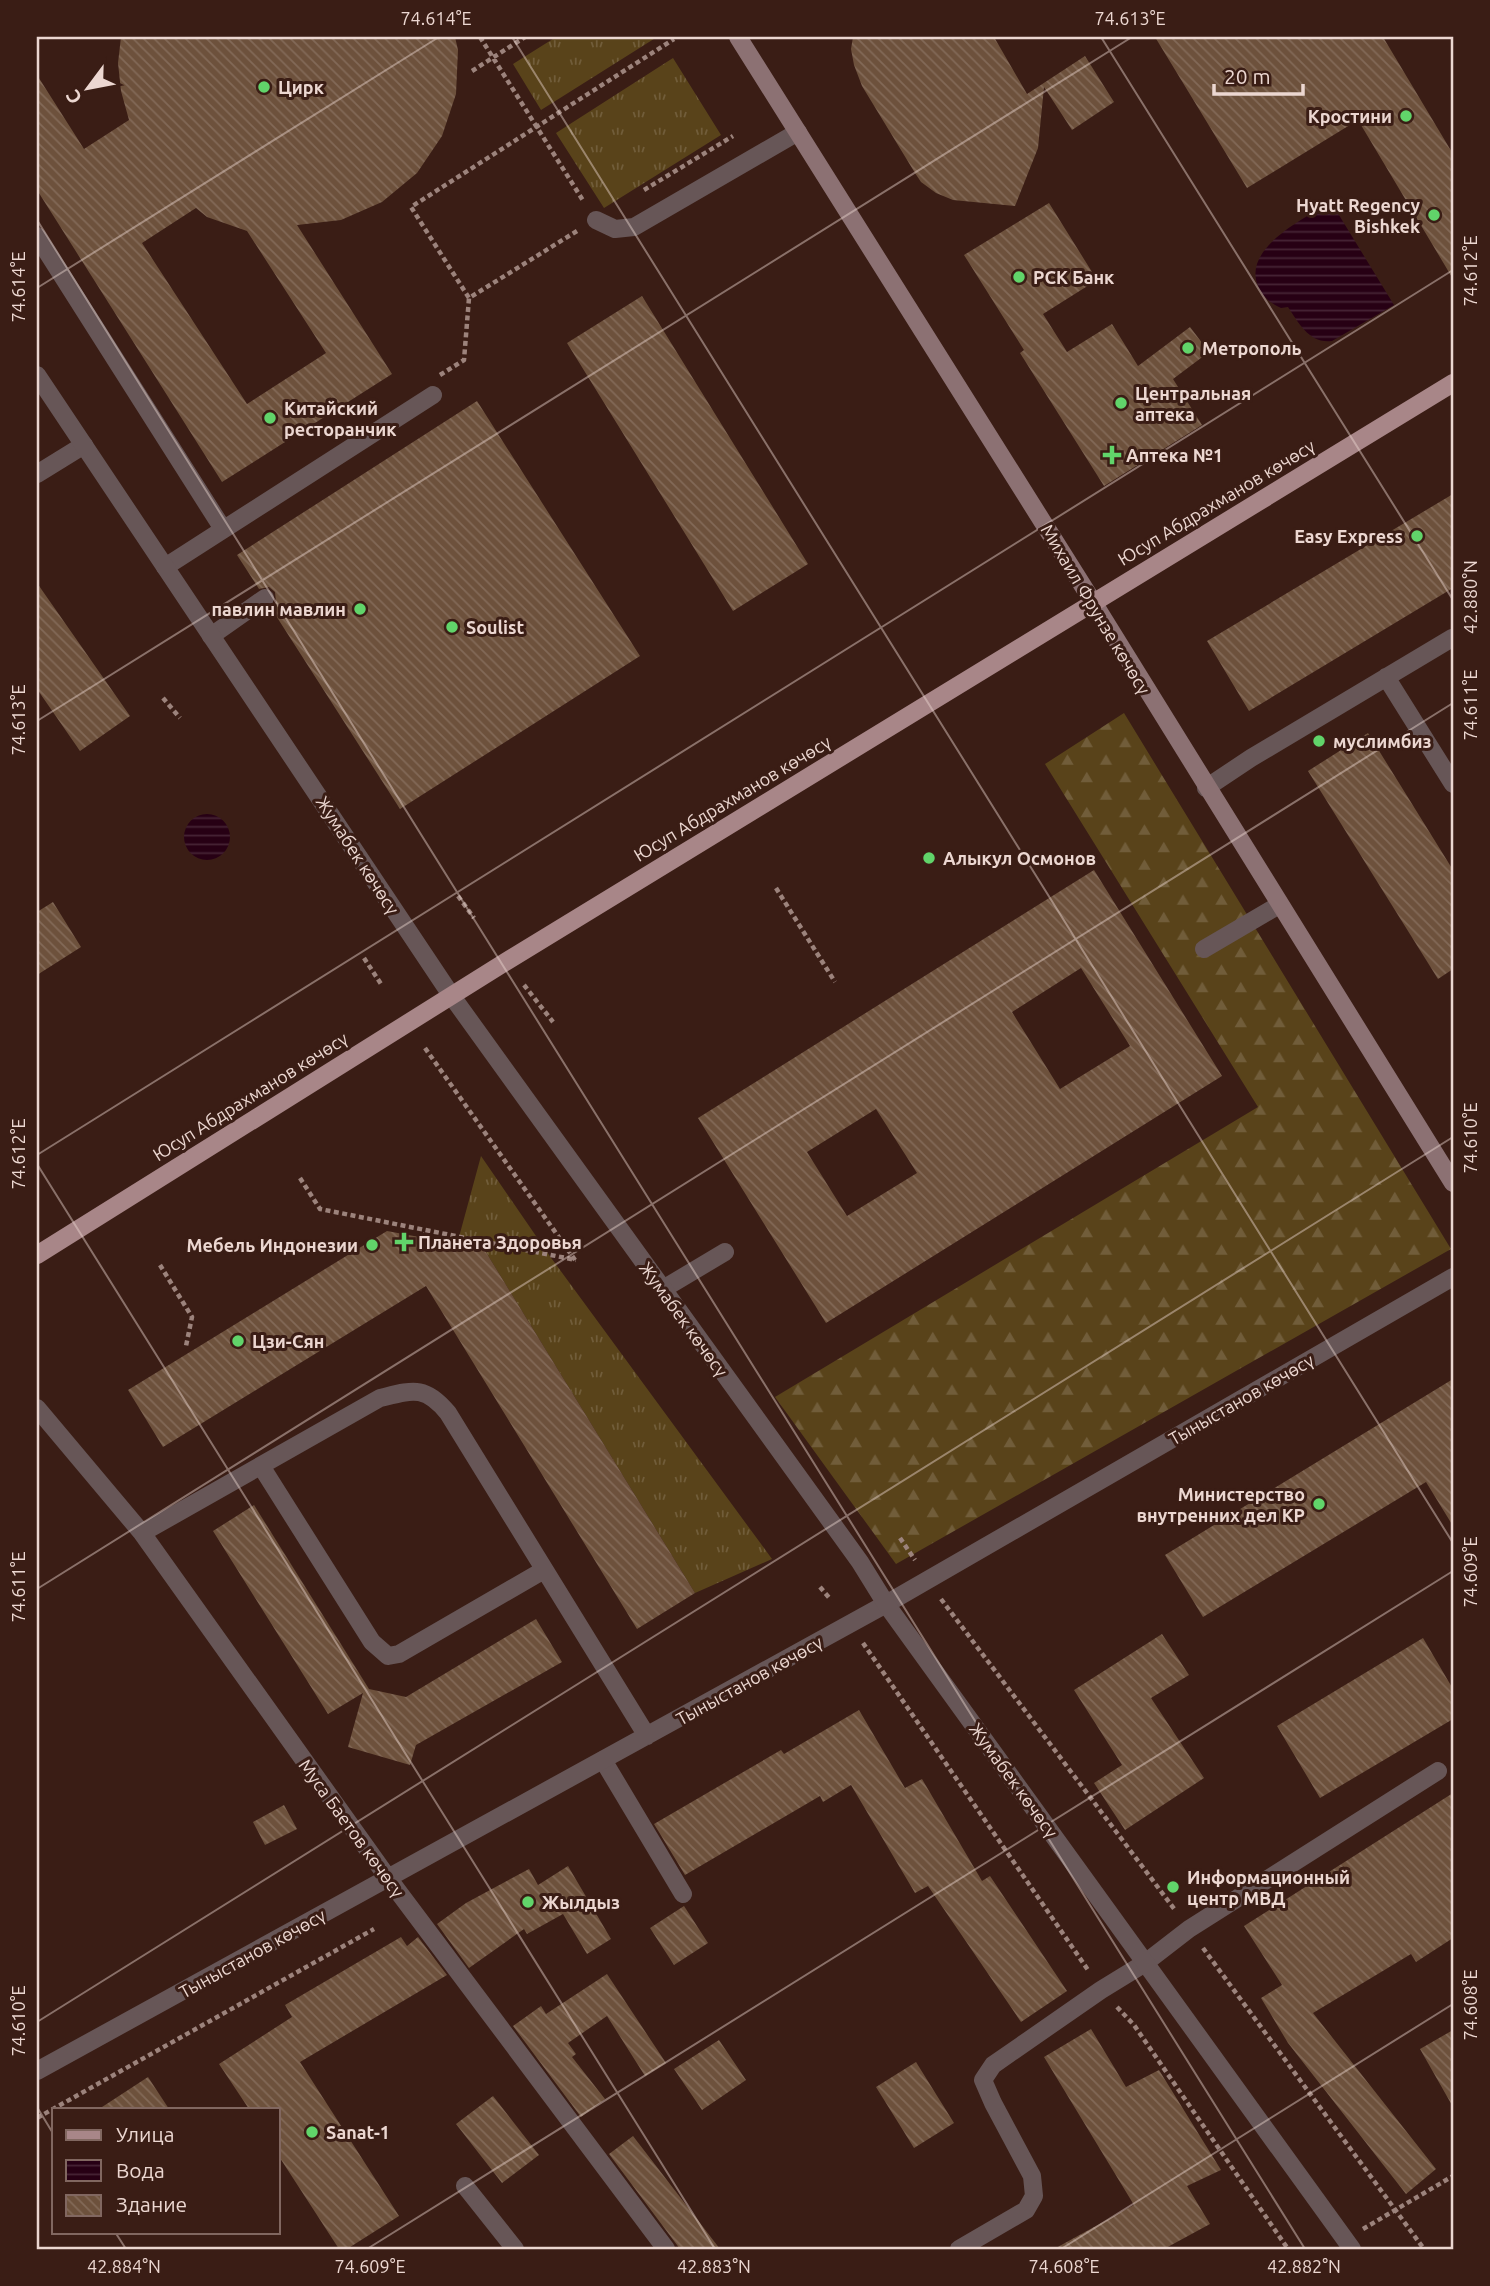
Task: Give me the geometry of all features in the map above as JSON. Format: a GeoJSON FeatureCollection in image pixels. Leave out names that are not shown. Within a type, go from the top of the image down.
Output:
{"type":"FeatureCollection","features":[{"type":"Feature","properties":{"kind":"main road","name":"Михаил Фрунзе көчөсү"},"geometry":{"type":"LineString","coordinates":[[738,37],[1093,602],[1453,1183]]}},
{"type":"Feature","properties":{"kind":"main road","name":"Юсуп Абдрахманов көчөсү"},"geometry":{"type":"LineString","coordinates":[[37,1255],[451,995],[1453,383]]}},
{"type":"Feature","properties":{"kind":"street"},"geometry":{"type":"LineString","coordinates":[[596,220],[615,229],[634,227],[798,132]]}},
{"type":"Feature","properties":{"kind":"street"},"geometry":{"type":"LineString","coordinates":[[37,236],[223,529]]}},
{"type":"Feature","properties":{"kind":"street","name":"Жумабек көчөсү"},"geometry":{"type":"LineString","coordinates":[[37,375],[451,995],[1352,2249]]}},
{"type":"Feature","properties":{"kind":"street"},"geometry":{"type":"LineString","coordinates":[[165,567],[433,395]]}},
{"type":"Feature","properties":{"kind":"street"},"geometry":{"type":"LineString","coordinates":[[37,474],[84,445]]}},
{"type":"Feature","properties":{"kind":"street"},"geometry":{"type":"LineString","coordinates":[[211,636],[265,598]]}},
{"type":"Feature","properties":{"kind":"street"},"geometry":{"type":"LineString","coordinates":[[1206,788],[1251,758],[1452,638]]}},
{"type":"Feature","properties":{"kind":"street"},"geometry":{"type":"LineString","coordinates":[[1386,677],[1453,784]]}},
{"type":"Feature","properties":{"kind":"street"},"geometry":{"type":"LineString","coordinates":[[1205,949],[1279,905]]}},
{"type":"Feature","properties":{"kind":"street"},"geometry":{"type":"LineString","coordinates":[[663,1289],[725,1252]]}},
{"type":"Feature","properties":{"kind":"street","name":"Тыныстанов көчөсү"},"geometry":{"type":"LineString","coordinates":[[37,2071],[886,1604],[1453,1277]]}},
{"type":"Feature","properties":{"kind":"street"},"geometry":{"type":"LineString","coordinates":[[142,1533],[380,1398],[408,1391],[424,1393],[436,1399],[447,1413],[647,1736]]}},
{"type":"Feature","properties":{"kind":"street","name":"Муса Баетов көчөсү"},"geometry":{"type":"LineString","coordinates":[[37,1408],[142,1533],[388,1878],[666,2249]]}},
{"type":"Feature","properties":{"kind":"street"},"geometry":{"type":"LineString","coordinates":[[261,1466],[372,1642],[388,1656],[399,1654],[544,1570]]}},
{"type":"Feature","properties":{"kind":"street"},"geometry":{"type":"LineString","coordinates":[[603,1760],[683,1894]]}},
{"type":"Feature","properties":{"kind":"street"},"geometry":{"type":"LineString","coordinates":[[959,2249],[1026,2210],[1034,2196],[1032,2176],[983,2080],[993,2065],[1145,1963],[1189,1929],[1438,1771]]}},
{"type":"Feature","properties":{"kind":"street"},"geometry":{"type":"LineString","coordinates":[[466,2186],[515,2249]]}},
{"type":"Feature","properties":{"kind":"path"},"geometry":{"type":"LineString","coordinates":[[469,298],[596,220],[480,37]]}},
{"type":"Feature","properties":{"kind":"path"},"geometry":{"type":"LineString","coordinates":[[472,71],[525,37]]}},
{"type":"Feature","properties":{"kind":"path"},"geometry":{"type":"LineString","coordinates":[[439,375],[464,360],[469,298],[411,207],[674,39]]}},
{"type":"Feature","properties":{"kind":"path"},"geometry":{"type":"LineString","coordinates":[[633,197],[733,136]]}},
{"type":"Feature","properties":{"kind":"path"},"geometry":{"type":"LineString","coordinates":[[163,698],[180,718]]}},
{"type":"Feature","properties":{"kind":"path"},"geometry":{"type":"LineString","coordinates":[[776,888],[835,982]]}},
{"type":"Feature","properties":{"kind":"path"},"geometry":{"type":"LineString","coordinates":[[458,896],[474,918]]}},
{"type":"Feature","properties":{"kind":"path"},"geometry":{"type":"LineString","coordinates":[[363,958],[381,984]]}},
{"type":"Feature","properties":{"kind":"path"},"geometry":{"type":"LineString","coordinates":[[524,985],[553,1022]]}},
{"type":"Feature","properties":{"kind":"path"},"geometry":{"type":"LineString","coordinates":[[300,1178],[320,1209],[576,1260],[425,1048]]}},
{"type":"Feature","properties":{"kind":"path"},"geometry":{"type":"LineString","coordinates":[[424,1238],[426,1230]]}},
{"type":"Feature","properties":{"kind":"path"},"geometry":{"type":"LineString","coordinates":[[160,1265],[192,1317],[186,1346]]}},
{"type":"Feature","properties":{"kind":"path"},"geometry":{"type":"LineString","coordinates":[[900,1538],[915,1560]]}},
{"type":"Feature","properties":{"kind":"path"},"geometry":{"type":"LineString","coordinates":[[820,1587],[831,1600]]}},
{"type":"Feature","properties":{"kind":"path"},"geometry":{"type":"LineString","coordinates":[[858,1636],[1101,1990],[1133,2025],[1288,2249]]}},
{"type":"Feature","properties":{"kind":"path"},"geometry":{"type":"LineString","coordinates":[[55,2108],[374,1928]]}},
{"type":"Feature","properties":{"kind":"path"},"geometry":{"type":"LineString","coordinates":[[1361,2230],[1453,2176]]}},
{"type":"Feature","properties":{"kind":"green space"},"geometry":{"type":"Polygon","coordinates":[[[556,37],[657,37],[541,110],[513,64],[556,37]]]}},
{"type":"Feature","properties":{"kind":"green space"},"geometry":{"type":"Polygon","coordinates":[[[673,58],[721,135],[604,208],[556,133],[673,58]]]}},
{"type":"Feature","properties":{"kind":"green space"},"geometry":{"type":"Polygon","coordinates":[[[1124,713],[1451,1249],[896,1564],[775,1397],[1258,1107],[1045,764],[1124,713]]]}},
{"type":"Feature","properties":{"kind":"green space"},"geometry":{"type":"Polygon","coordinates":[[[481,1156],[549,1255],[772,1559],[695,1593],[484,1249],[459,1237],[481,1156]]]}},
{"type":"Feature","properties":{"kind":"water"},"geometry":{"type":"Polygon","coordinates":[[[1331,202],[1394,305],[1332,341],[1324,341],[1306,332],[1288,307],[1281,308],[1267,299],[1258,286],[1255,272],[1267,247],[1292,226],[1331,202]]]}},
{"type":"Feature","properties":{"kind":"water"},"geometry":{"type":"Polygon","coordinates":[[[207,814],[223,821],[230,837],[223,853],[207,860],[191,853],[184,837],[191,821],[207,814]]]}},
{"type":"Feature","properties":{"kind":"building"},"geometry":{"type":"Polygon","coordinates":[[[121,37],[455,37],[458,50],[456,94],[442,136],[417,173],[382,202],[341,220],[297,225],[392,374],[222,482],[37,190],[37,75],[84,149],[129,120],[121,91],[118,63],[121,37]],[[196,208],[142,243],[247,404],[326,353],[247,231],[207,217],[196,208]]]}},
{"type":"Feature","properties":{"kind":"building"},"geometry":{"type":"Polygon","coordinates":[[[853,37],[994,37],[1027,94],[1085,56],[1114,102],[1072,130],[1044,87],[1038,148],[1015,206],[953,200],[936,193],[921,182],[915,173],[862,86],[851,49],[853,37]]]}},
{"type":"Feature","properties":{"kind":"building"},"geometry":{"type":"Polygon","coordinates":[[[1155,37],[1383,37],[1453,154],[1453,279],[1358,120],[1247,188],[1155,37]]]}},
{"type":"Feature","properties":{"kind":"building"},"geometry":{"type":"Polygon","coordinates":[[[1049,203],[1097,280],[1043,314],[1067,352],[1112,324],[1138,366],[1190,327],[1209,352],[1173,379],[1202,425],[1104,486],[1020,353],[1024,350],[964,255],[1049,203]]]}},
{"type":"Feature","properties":{"kind":"building"},"geometry":{"type":"Polygon","coordinates":[[[642,296],[808,564],[733,611],[567,343],[642,296]]]}},
{"type":"Feature","properties":{"kind":"building","name":"Soulist"},"geometry":{"type":"Polygon","coordinates":[[[477,401],[640,656],[400,809],[271,608],[276,602],[275,592],[269,587],[259,589],[237,555],[477,401]]]}},
{"type":"Feature","properties":{"kind":"building"},"geometry":{"type":"Polygon","coordinates":[[[1453,494],[1453,588],[1249,711],[1207,641],[1453,494]]]}},
{"type":"Feature","properties":{"kind":"building"},"geometry":{"type":"Polygon","coordinates":[[[37,583],[130,716],[80,751],[37,689],[37,583]]]}},
{"type":"Feature","properties":{"kind":"building"},"geometry":{"type":"Polygon","coordinates":[[[1368,733],[1453,870],[1453,969],[1438,979],[1308,771],[1368,733]]]}},
{"type":"Feature","properties":{"kind":"building"},"geometry":{"type":"Polygon","coordinates":[[[1094,870],[1222,1076],[826,1323],[698,1118],[1094,870]],[[1081,968],[1012,1012],[1060,1089],[1130,1046],[1081,968]],[[876,1109],[807,1152],[847,1216],[917,1173],[876,1109]]]}},
{"type":"Feature","properties":{"kind":"building"},"geometry":{"type":"Polygon","coordinates":[[[53,902],[81,947],[37,975],[37,912],[53,902]]]}},
{"type":"Feature","properties":{"kind":"building"},"geometry":{"type":"Polygon","coordinates":[[[387,1231],[484,1249],[695,1593],[637,1629],[426,1286],[163,1447],[128,1390],[387,1231]]]}},
{"type":"Feature","properties":{"kind":"building","name":"Министерство внутренних дел КР"},"geometry":{"type":"Polygon","coordinates":[[[1453,1379],[1453,1526],[1426,1482],[1203,1617],[1165,1555],[1453,1379]]]}},
{"type":"Feature","properties":{"kind":"building"},"geometry":{"type":"Polygon","coordinates":[[[254,1505],[369,1689],[406,1697],[536,1619],[562,1662],[416,1745],[410,1765],[348,1747],[363,1693],[328,1714],[213,1531],[254,1505]]]}},
{"type":"Feature","properties":{"kind":"building"},"geometry":{"type":"Polygon","coordinates":[[[1162,1634],[1189,1675],[1151,1698],[1204,1778],[1125,1830],[1094,1783],[1122,1765],[1074,1690],[1162,1634]]]}},
{"type":"Feature","properties":{"kind":"building"},"geometry":{"type":"Polygon","coordinates":[[[1423,1638],[1453,1689],[1453,1719],[1320,1798],[1277,1726],[1423,1638]]]}},
{"type":"Feature","properties":{"kind":"building"},"geometry":{"type":"Polygon","coordinates":[[[859,1710],[905,1788],[922,1779],[982,1881],[990,1876],[1067,1991],[1021,2022],[928,1886],[915,1893],[851,1785],[823,1802],[820,1796],[685,1875],[654,1824],[781,1750],[784,1754],[859,1710]]]}},
{"type":"Feature","properties":{"kind":"building"},"geometry":{"type":"Polygon","coordinates":[[[1453,1793],[1453,1938],[1416,1962],[1411,1954],[1313,2013],[1436,2169],[1406,2194],[1288,2043],[1261,1998],[1282,1985],[1244,1926],[1453,1793]]]}},
{"type":"Feature","properties":{"kind":"building"},"geometry":{"type":"Polygon","coordinates":[[[284,1805],[297,1829],[265,1845],[253,1822],[284,1805]]]}},
{"type":"Feature","properties":{"kind":"building"},"geometry":{"type":"Polygon","coordinates":[[[568,1866],[611,1939],[587,1954],[563,1914],[527,1934],[524,1929],[469,1968],[437,1924],[466,1903],[529,1869],[538,1885],[568,1866]]]}},
{"type":"Feature","properties":{"kind":"building"},"geometry":{"type":"Polygon","coordinates":[[[684,1906],[708,1943],[674,1965],[650,1928],[684,1906]]]}},
{"type":"Feature","properties":{"kind":"building","name":"Sanat-1"},"geometry":{"type":"Polygon","coordinates":[[[401,1937],[407,1946],[418,1937],[447,1975],[300,2062],[399,2216],[347,2249],[339,2249],[280,2158],[280,2108],[248,2108],[219,2064],[292,2017],[285,2005],[401,1937]]]}},
{"type":"Feature","properties":{"kind":"building"},"geometry":{"type":"Polygon","coordinates":[[[607,1974],[666,2063],[645,2076],[607,2016],[568,2043],[576,2054],[572,2057],[605,2099],[581,2117],[513,2026],[541,2006],[546,2014],[607,1974]]]}},
{"type":"Feature","properties":{"kind":"building"},"geometry":{"type":"Polygon","coordinates":[[[1091,2029],[1126,2087],[1159,2070],[1221,2170],[1187,2186],[1210,2224],[1164,2249],[1054,2249],[1134,2205],[1044,2057],[1091,2029]]]}},
{"type":"Feature","properties":{"kind":"building"},"geometry":{"type":"Polygon","coordinates":[[[1453,2030],[1453,2107],[1420,2049],[1453,2030]]]}},
{"type":"Feature","properties":{"kind":"building"},"geometry":{"type":"Polygon","coordinates":[[[719,2040],[746,2080],[702,2110],[674,2069],[719,2040]]]}},
{"type":"Feature","properties":{"kind":"building"},"geometry":{"type":"Polygon","coordinates":[[[916,2062],[954,2123],[914,2148],[876,2087],[916,2062]]]}},
{"type":"Feature","properties":{"kind":"building"},"geometry":{"type":"Polygon","coordinates":[[[148,2077],[168,2108],[101,2108],[148,2077]]]}},
{"type":"Feature","properties":{"kind":"building"},"geometry":{"type":"Polygon","coordinates":[[[493,2096],[539,2155],[502,2183],[456,2124],[493,2096]]]}},
{"type":"Feature","properties":{"kind":"building"},"geometry":{"type":"Polygon","coordinates":[[[633,2136],[720,2249],[680,2249],[609,2154],[633,2136]]]}},
{"type":"Feature","properties":{"kind":"place","name":"Цирк"},"geometry":{"type":"Point","coordinates":[264,87]}},
{"type":"Feature","properties":{"kind":"place","name":"Кростини"},"geometry":{"type":"Point","coordinates":[1406,116]}},
{"type":"Feature","properties":{"kind":"place","name":"Hyatt Regency Bishkek"},"geometry":{"type":"Point","coordinates":[1434,215]}},
{"type":"Feature","properties":{"kind":"place","name":"РСК Банк"},"geometry":{"type":"Point","coordinates":[1019,277]}},
{"type":"Feature","properties":{"kind":"place","name":"Метрополь"},"geometry":{"type":"Point","coordinates":[1188,348]}},
{"type":"Feature","properties":{"kind":"place","name":"Центральная аптека"},"geometry":{"type":"Point","coordinates":[1121,403]}},
{"type":"Feature","properties":{"kind":"place","name":"Китайский ресторанчик"},"geometry":{"type":"Point","coordinates":[270,418]}},
{"type":"Feature","properties":{"kind":"place","name":"Аптека №1"},"geometry":{"type":"Point","coordinates":[1112,455]}},
{"type":"Feature","properties":{"kind":"place","name":"Easy Express"},"geometry":{"type":"Point","coordinates":[1417,536]}},
{"type":"Feature","properties":{"kind":"place","name":"павлин мавлин"},"geometry":{"type":"Point","coordinates":[360,609]}},
{"type":"Feature","properties":{"kind":"place","name":"Soulist"},"geometry":{"type":"Point","coordinates":[452,627]}},
{"type":"Feature","properties":{"kind":"place","name":"муслимбиз"},"geometry":{"type":"Point","coordinates":[1319,741]}},
{"type":"Feature","properties":{"kind":"place","name":"Алыкул Осмонов"},"geometry":{"type":"Point","coordinates":[929,858]}},
{"type":"Feature","properties":{"kind":"place","name":"Планета Здоровья"},"geometry":{"type":"Point","coordinates":[404,1242]}},
{"type":"Feature","properties":{"kind":"place","name":"Мебель Индонезии"},"geometry":{"type":"Point","coordinates":[372,1245]}},
{"type":"Feature","properties":{"kind":"place","name":"Цзи-Сян"},"geometry":{"type":"Point","coordinates":[238,1341]}},
{"type":"Feature","properties":{"kind":"place","name":"Министерство внутренних дел КР"},"geometry":{"type":"Point","coordinates":[1319,1504]}},
{"type":"Feature","properties":{"kind":"place","name":"Информационный центр МВД"},"geometry":{"type":"Point","coordinates":[1173,1887]}},
{"type":"Feature","properties":{"kind":"place","name":"Жылдыз"},"geometry":{"type":"Point","coordinates":[528,1902]}},
{"type":"Feature","properties":{"kind":"place","name":"Sanat-1"},"geometry":{"type":"Point","coordinates":[312,2132]}}]}
